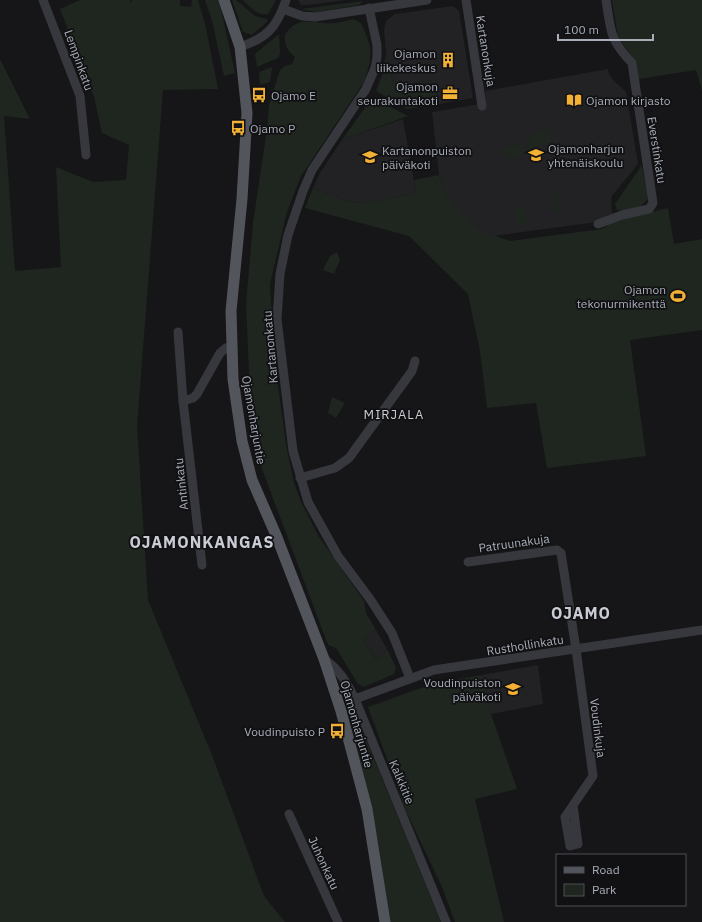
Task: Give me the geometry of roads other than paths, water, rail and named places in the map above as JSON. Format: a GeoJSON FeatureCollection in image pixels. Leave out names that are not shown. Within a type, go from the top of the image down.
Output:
{"type":"FeatureCollection","features":[{"type":"Feature","properties":{"kind":"main road","name":"Ojamonharjuntie"},"geometry":{"type":"LineString","coordinates":[[224,0],[240,47],[247,113],[242,199],[231,311],[233,379],[242,441],[252,480],[276,535],[324,659],[367,809],[385,922]]}},
{"type":"Feature","properties":{"kind":"street","name":"Lempinkatu"},"geometry":{"type":"LineString","coordinates":[[43,0],[80,96],[86,155]]}},
{"type":"Feature","properties":{"kind":"street"},"geometry":{"type":"LineString","coordinates":[[240,47],[258,41],[270,31],[285,4],[302,16],[315,17],[427,0]]}},
{"type":"Feature","properties":{"kind":"street","name":"Kartanonkuja"},"geometry":{"type":"LineString","coordinates":[[466,0],[482,106]]}},
{"type":"Feature","properties":{"kind":"street","name":"Everstinkatu"},"geometry":{"type":"LineString","coordinates":[[598,224],[622,215],[649,209],[653,203],[632,63],[618,48],[611,34],[606,0]]}},
{"type":"Feature","properties":{"kind":"street","name":"Kartanonkatu"},"geometry":{"type":"LineString","coordinates":[[369,8],[377,44],[375,68],[366,89],[312,170],[303,191],[288,235],[280,274],[277,319],[293,451],[308,502],[338,556],[370,599],[388,628],[400,650],[410,678]]}},
{"type":"Feature","properties":{"kind":"street","name":"Antinkatu"},"geometry":{"type":"LineString","coordinates":[[178,332],[183,401],[202,565]]}},
{"type":"Feature","properties":{"kind":"street"},"geometry":{"type":"LineString","coordinates":[[183,401],[193,398],[197,394],[220,353],[226,348],[232,347]]}},
{"type":"Feature","properties":{"kind":"street"},"geometry":{"type":"LineString","coordinates":[[300,478],[335,468],[350,458],[412,371],[415,360]]}},
{"type":"Feature","properties":{"kind":"street","name":"Patruunakuja"},"geometry":{"type":"LineString","coordinates":[[468,562],[559,550],[576,649]]}},
{"type":"Feature","properties":{"kind":"street","name":"Rusthollinkatu"},"geometry":{"type":"LineString","coordinates":[[355,699],[434,670],[702,630]]}},
{"type":"Feature","properties":{"kind":"street","name":"Voudinkuja"},"geometry":{"type":"LineString","coordinates":[[573,805],[593,776],[576,649]]}},
{"type":"Feature","properties":{"kind":"street","name":"Kalkkitie"},"geometry":{"type":"LineString","coordinates":[[324,659],[334,666],[346,681],[355,699],[446,922]]}},
{"type":"Feature","properties":{"kind":"street","name":"Juhonkatu"},"geometry":{"type":"LineString","coordinates":[[288,814],[338,922]]}},
{"type":"Feature","properties":{"kind":"place","name":"Ojamon liikekeskus"},"geometry":{"type":"Point","coordinates":[448,60]}},
{"type":"Feature","properties":{"kind":"place","name":"Ojamon seurakuntakoti"},"geometry":{"type":"Point","coordinates":[450,93]}},
{"type":"Feature","properties":{"kind":"place","name":"Ojamo E"},"geometry":{"type":"Point","coordinates":[259,95]}},
{"type":"Feature","properties":{"kind":"place","name":"Ojamon kirjasto"},"geometry":{"type":"Point","coordinates":[574,100]}},
{"type":"Feature","properties":{"kind":"place","name":"Ojamo P"},"geometry":{"type":"Point","coordinates":[238,128]}},
{"type":"Feature","properties":{"kind":"place","name":"Ojamonharjun yhtenäiskoulu"},"geometry":{"type":"Point","coordinates":[536,155]}},
{"type":"Feature","properties":{"kind":"place","name":"Kartanonpuiston päiväkoti"},"geometry":{"type":"Point","coordinates":[370,157]}},
{"type":"Feature","properties":{"kind":"place","name":"Ojamon tekonurmikenttä"},"geometry":{"type":"Point","coordinates":[678,296]}},
{"type":"Feature","properties":{"kind":"place","name":"Voudinpuiston päiväkoti"},"geometry":{"type":"Point","coordinates":[513,689]}},
{"type":"Feature","properties":{"kind":"place","name":"Voudinpuisto P"},"geometry":{"type":"Point","coordinates":[337,731]}},
{"type":"Feature","properties":{"kind":"district","name":"MIRJALA"},"geometry":{"type":"Point","coordinates":[394,414]}},
{"type":"Feature","properties":{"kind":"district","name":"OJAMONKANGAS"},"geometry":{"type":"Point","coordinates":[202,542]}},
{"type":"Feature","properties":{"kind":"district","name":"OJAMO"},"geometry":{"type":"Point","coordinates":[581,613]}}]}
